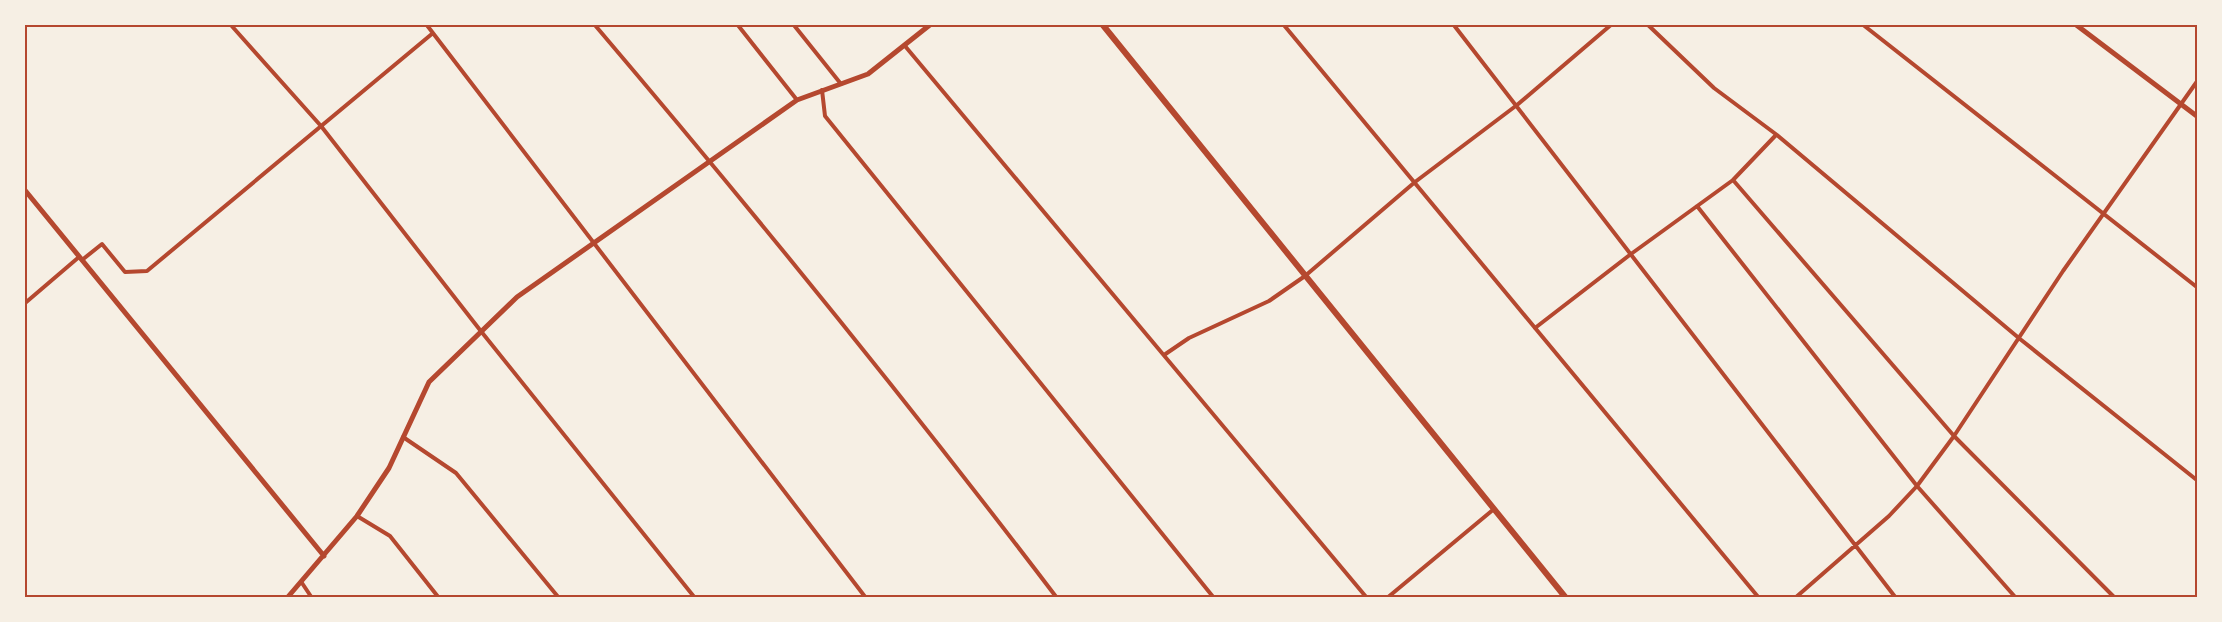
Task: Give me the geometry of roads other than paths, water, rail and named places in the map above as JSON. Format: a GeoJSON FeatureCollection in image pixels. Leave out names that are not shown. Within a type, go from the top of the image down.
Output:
{"type":"FeatureCollection","features":[{"type":"Feature","properties":{"kind":"main road"},"geometry":{"type":"LineString","coordinates":[[1102,24],[1566,598]]}},
{"type":"Feature","properties":{"kind":"street"},"geometry":{"type":"LineString","coordinates":[[230,24],[321,126],[480,330],[695,598]]}},
{"type":"Feature","properties":{"kind":"street"},"geometry":{"type":"LineString","coordinates":[[426,24],[866,598]]}},
{"type":"Feature","properties":{"kind":"street"},"geometry":{"type":"LineString","coordinates":[[594,24],[711,161],[971,485],[1057,598]]}},
{"type":"Feature","properties":{"kind":"street"},"geometry":{"type":"LineString","coordinates":[[737,24],[797,100]]}},
{"type":"Feature","properties":{"kind":"street"},"geometry":{"type":"LineString","coordinates":[[793,24],[842,84]]}},
{"type":"Feature","properties":{"kind":"street"},"geometry":{"type":"LineString","coordinates":[[287,598],[357,516],[388,468],[429,382],[480,330],[517,297],[797,100],[821,89],[867,74],[931,24]]}},
{"type":"Feature","properties":{"kind":"street"},"geometry":{"type":"LineString","coordinates":[[1282,24],[1759,598]]}},
{"type":"Feature","properties":{"kind":"street"},"geometry":{"type":"LineString","coordinates":[[1453,24],[1896,598]]}},
{"type":"Feature","properties":{"kind":"street"},"geometry":{"type":"LineString","coordinates":[[1164,355],[1189,338],[1269,301],[1305,276],[1415,183],[1517,105],[1612,24]]}},
{"type":"Feature","properties":{"kind":"street"},"geometry":{"type":"LineString","coordinates":[[1647,24],[1714,88],[1777,135],[2020,339],[2198,481]]}},
{"type":"Feature","properties":{"kind":"street"},"geometry":{"type":"LineString","coordinates":[[1862,24],[2198,288]]}},
{"type":"Feature","properties":{"kind":"street"},"geometry":{"type":"LineString","coordinates":[[2075,24],[2198,117]]}},
{"type":"Feature","properties":{"kind":"street"},"geometry":{"type":"LineString","coordinates":[[24,304],[102,244],[125,272],[147,272],[433,33]]}},
{"type":"Feature","properties":{"kind":"street"},"geometry":{"type":"LineString","coordinates":[[905,46],[1367,598]]}},
{"type":"Feature","properties":{"kind":"street"},"geometry":{"type":"LineString","coordinates":[[1795,598],[1856,546],[1917,486],[1954,436],[2198,80]]}},
{"type":"Feature","properties":{"kind":"street"},"geometry":{"type":"LineString","coordinates":[[821,89],[825,116],[1214,598]]}},
{"type":"Feature","properties":{"kind":"street"},"geometry":{"type":"LineString","coordinates":[[1535,328],[1733,180],[1777,135]]}},
{"type":"Feature","properties":{"kind":"street"},"geometry":{"type":"LineString","coordinates":[[1733,180],[1954,436],[2115,598]]}},
{"type":"Feature","properties":{"kind":"street"},"geometry":{"type":"LineString","coordinates":[[24,189],[324,556]]}},
{"type":"Feature","properties":{"kind":"street"},"geometry":{"type":"LineString","coordinates":[[1696,206],[1917,486],[2016,598]]}},
{"type":"Feature","properties":{"kind":"street"},"geometry":{"type":"LineString","coordinates":[[403,436],[456,474],[559,598]]}},
{"type":"Feature","properties":{"kind":"street"},"geometry":{"type":"LineString","coordinates":[[1387,598],[1494,509]]}},
{"type":"Feature","properties":{"kind":"street"},"geometry":{"type":"LineString","coordinates":[[357,516],[390,536],[439,598]]}},
{"type":"Feature","properties":{"kind":"street"},"geometry":{"type":"LineString","coordinates":[[302,583],[312,598]]}}]}
